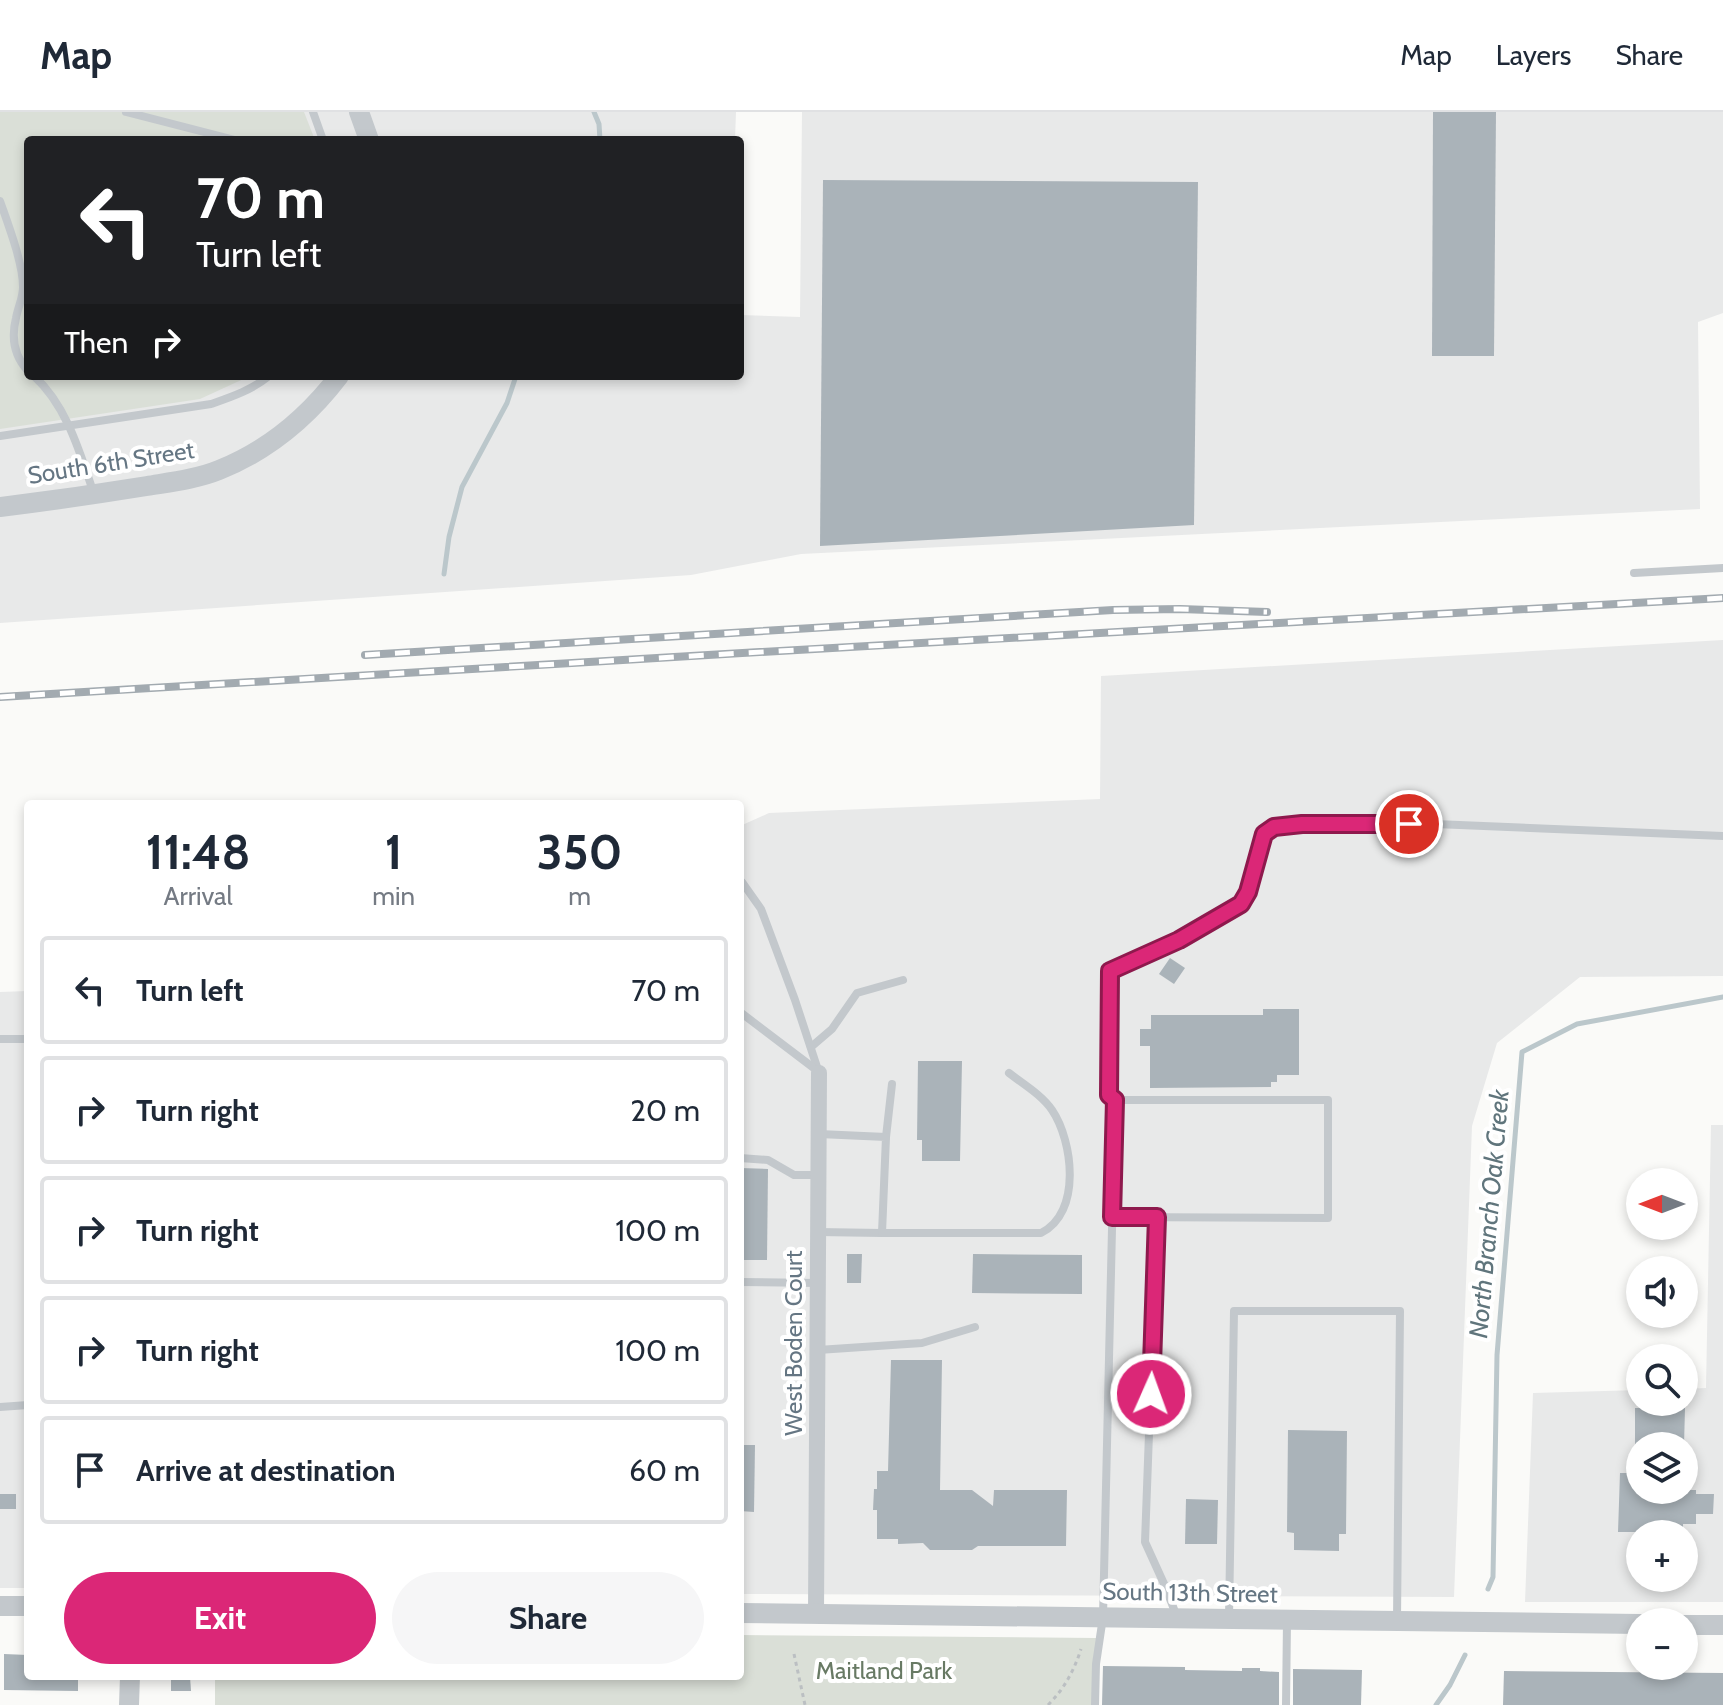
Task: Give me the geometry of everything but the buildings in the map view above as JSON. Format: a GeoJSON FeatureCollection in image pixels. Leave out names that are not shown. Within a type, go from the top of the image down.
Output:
{"type":"FeatureCollection","features":[{"type":"Feature","properties":{"kind":"street"},"geometry":{"type":"LineString","coordinates":[[359,112],[368,136]]}},
{"type":"Feature","properties":{"kind":"street","name":"South 6th Street"},"geometry":{"type":"LineString","coordinates":[[0,507],[94,495],[218,471],[284,435],[312,410],[336,380]]}},
{"type":"Feature","properties":{"kind":"street","name":"West Boden Court"},"geometry":{"type":"LineString","coordinates":[[816,1614],[819,1073]]}},
{"type":"Feature","properties":{"kind":"street"},"geometry":{"type":"LineString","coordinates":[[0,1606],[24,1606]]}},
{"type":"Feature","properties":{"kind":"street","name":"South 13th Street"},"geometry":{"type":"LineString","coordinates":[[744,1613],[1626,1624]]}},
{"type":"Feature","properties":{"kind":"street"},"geometry":{"type":"LineString","coordinates":[[1698,1625],[1723,1625]]}},
{"type":"Feature","properties":{"kind":"street"},"geometry":{"type":"LineString","coordinates":[[129,1705],[130,1680]]}},
{"type":"Feature","properties":{"kind":"lane"},"geometry":{"type":"LineString","coordinates":[[126,112],[219,136]]}},
{"type":"Feature","properties":{"kind":"lane"},"geometry":{"type":"LineString","coordinates":[[313,112],[322,136]]}},
{"type":"Feature","properties":{"kind":"lane"},"geometry":{"type":"LineString","coordinates":[[0,201],[23,285],[15,320],[14,346],[24,366]]}},
{"type":"Feature","properties":{"kind":"lane"},"geometry":{"type":"LineString","coordinates":[[38,380],[56,401],[69,426],[94,495]]}},
{"type":"Feature","properties":{"kind":"lane"},"geometry":{"type":"LineString","coordinates":[[0,436],[211,404],[264,380]]}},
{"type":"Feature","properties":{"kind":"lane"},"geometry":{"type":"LineString","coordinates":[[1634,573],[1723,568]]}},
{"type":"Feature","properties":{"kind":"lane"},"geometry":{"type":"LineString","coordinates":[[1112,1217],[1328,1218],[1328,1100],[1115,1100],[1109,1095],[1110,971],[1179,940],[1241,904],[1248,892],[1264,834],[1274,827],[1302,824],[1435,824],[1723,836]]}},
{"type":"Feature","properties":{"kind":"lane"},"geometry":{"type":"LineString","coordinates":[[744,885],[761,909],[819,1073]]}},
{"type":"Feature","properties":{"kind":"lane"},"geometry":{"type":"LineString","coordinates":[[811,1047],[832,1029],[857,993],[903,980]]}},
{"type":"Feature","properties":{"kind":"lane"},"geometry":{"type":"LineString","coordinates":[[744,1015],[819,1073]]}},
{"type":"Feature","properties":{"kind":"lane"},"geometry":{"type":"LineString","coordinates":[[0,1039],[24,1039]]}},
{"type":"Feature","properties":{"kind":"lane"},"geometry":{"type":"LineString","coordinates":[[818,1232],[1041,1233],[1049,1229],[1068,1196],[1069,1150],[1051,1109],[1009,1073]]}},
{"type":"Feature","properties":{"kind":"lane"},"geometry":{"type":"LineString","coordinates":[[882,1233],[886,1137],[892,1084]]}},
{"type":"Feature","properties":{"kind":"lane"},"geometry":{"type":"LineString","coordinates":[[1095,1705],[1096,1664],[1103,1617],[1115,1100]]}},
{"type":"Feature","properties":{"kind":"lane"},"geometry":{"type":"LineString","coordinates":[[819,1134],[886,1137]]}},
{"type":"Feature","properties":{"kind":"lane"},"geometry":{"type":"LineString","coordinates":[[744,1158],[768,1160],[794,1175],[819,1175]]}},
{"type":"Feature","properties":{"kind":"lane"},"geometry":{"type":"LineString","coordinates":[[1157,1217],[1145,1542],[1178,1618]]}},
{"type":"Feature","properties":{"kind":"lane"},"geometry":{"type":"LineString","coordinates":[[744,1282],[818,1283]]}},
{"type":"Feature","properties":{"kind":"lane"},"geometry":{"type":"LineString","coordinates":[[1229,1619],[1234,1311],[1400,1311],[1397,1621]]}},
{"type":"Feature","properties":{"kind":"lane"},"geometry":{"type":"LineString","coordinates":[[818,1350],[922,1343],[975,1327]]}},
{"type":"Feature","properties":{"kind":"lane"},"geometry":{"type":"LineString","coordinates":[[0,1407],[24,1405]]}},
{"type":"Feature","properties":{"kind":"lane"},"geometry":{"type":"LineString","coordinates":[[1286,1705],[1287,1620]]}},
{"type":"Feature","properties":{"kind":"path"},"geometry":{"type":"LineString","coordinates":[[1048,1705],[1075,1668],[1081,1649]]}},
{"type":"Feature","properties":{"kind":"path"},"geometry":{"type":"LineString","coordinates":[[794,1654],[805,1705]]}},
{"type":"Feature","properties":{"kind":"shaded area"},"geometry":{"type":"Polygon","coordinates":[[[0,112],[736,112],[735,136],[24,136],[24,380],[744,380],[744,315],[800,317],[802,112],[1723,112],[1723,313],[1698,322],[1700,509],[801,554],[691,575],[0,623],[0,112]]]}},
{"type":"Feature","properties":{"kind":"shaded area"},"geometry":{"type":"Polygon","coordinates":[[[1723,640],[1723,976],[1580,977],[1497,1043],[1472,1126],[1454,1597],[744,1594],[744,824],[769,813],[1100,799],[1101,676],[1723,640]]]}},
{"type":"Feature","properties":{"kind":"shaded area"},"geometry":{"type":"Polygon","coordinates":[[[24,991],[24,1588],[0,1588],[0,992],[24,991]]]}},
{"type":"Feature","properties":{"kind":"shaded area"},"geometry":{"type":"Polygon","coordinates":[[[1711,1125],[1723,1125],[1723,1602],[1525,1602],[1533,1393],[1626,1390],[1626,1416],[1698,1416],[1698,1388],[1706,1388],[1711,1125]]]}},
{"type":"Feature","properties":{"kind":"green space"},"geometry":{"type":"Polygon","coordinates":[[[0,112],[304,112],[313,136],[24,136],[24,380],[241,380],[200,399],[0,429],[0,112]]]}},
{"type":"Feature","properties":{"kind":"green space","name":"Maitland Park"},"geometry":{"type":"Polygon","coordinates":[[[744,1635],[1096,1638],[1095,1705],[215,1705],[215,1680],[744,1680],[744,1635]]]}},
{"type":"Feature","properties":{"kind":"waterway"},"geometry":{"type":"LineString","coordinates":[[594,112],[600,136]]}},
{"type":"Feature","properties":{"kind":"waterway"},"geometry":{"type":"LineString","coordinates":[[444,574],[449,537],[462,487],[507,403],[515,380]]}},
{"type":"Feature","properties":{"kind":"waterway","name":"North Branch Oak Creek"},"geometry":{"type":"LineString","coordinates":[[1488,1589],[1493,1577],[1497,1355],[1522,1052],[1577,1024],[1723,997]]}},
{"type":"Feature","properties":{"kind":"waterway","name":"North Branch Oak Creek"},"geometry":{"type":"LineString","coordinates":[[1436,1705],[1465,1655]]}},
{"type":"Feature","properties":{"kind":"railway"},"geometry":{"type":"LineString","coordinates":[[0,697],[1723,598]]}},
{"type":"Feature","properties":{"kind":"railway"},"geometry":{"type":"LineString","coordinates":[[365,655],[1113,610],[1267,612]]}},
{"type":"Feature","properties":{"kind":"route"},"geometry":{"type":"LineString","coordinates":[[1151,1394],[1157,1217],[1112,1217],[1115,1100],[1109,1095],[1110,971],[1179,940],[1241,904],[1248,892],[1264,834],[1274,827],[1409,824]]}}]}
